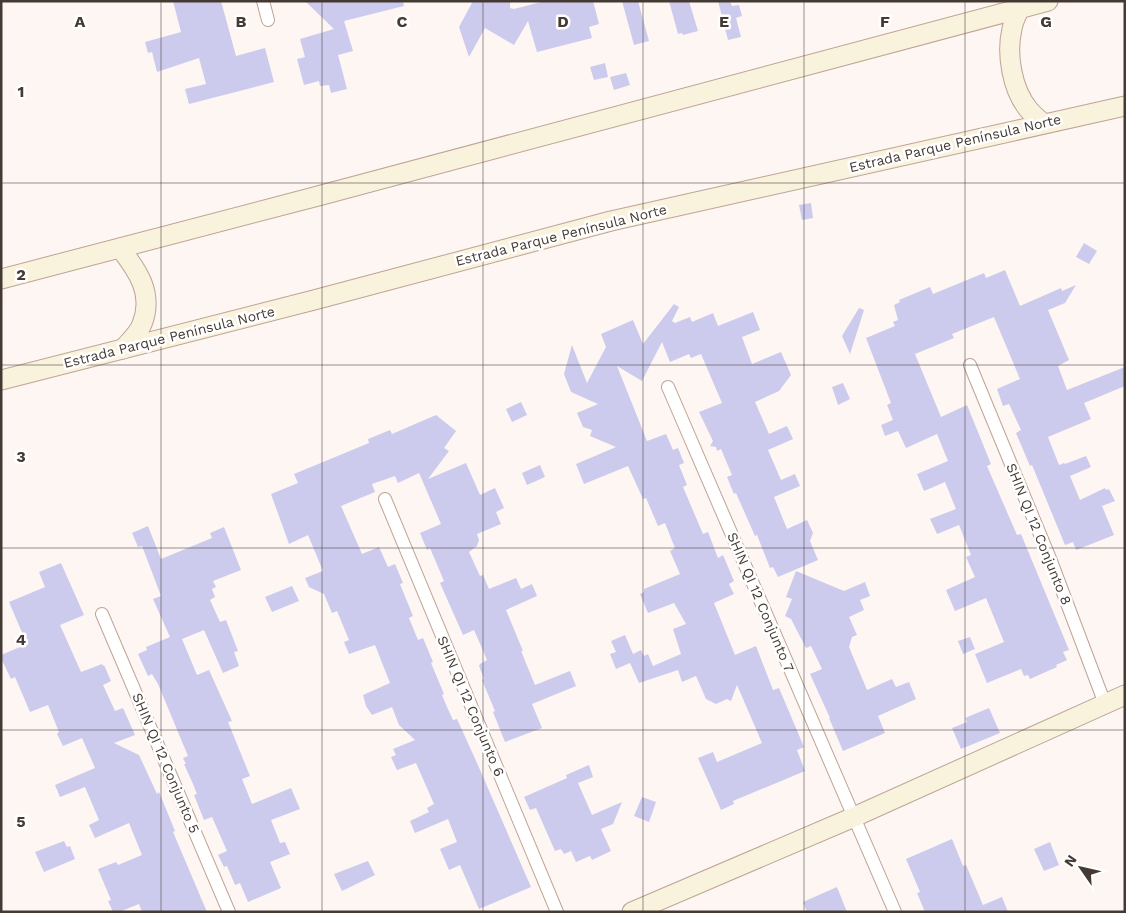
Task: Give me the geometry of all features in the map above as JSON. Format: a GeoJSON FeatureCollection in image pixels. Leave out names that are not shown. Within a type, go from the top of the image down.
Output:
{"type":"FeatureCollection","features":[{"type":"Feature","properties":{"kind":"main road"},"geometry":{"type":"LineString","coordinates":[[1034,5],[1012,29],[1010,51],[1012,73],[1019,96],[1029,111],[1043,123]]}},
{"type":"Feature","properties":{"kind":"main road"},"geometry":{"type":"LineString","coordinates":[[1,279],[1034,5]]}},
{"type":"Feature","properties":{"kind":"main road","name":"Estrada Parque Península Norte"},"geometry":{"type":"LineString","coordinates":[[1,380],[611,220],[1125,106]]}},
{"type":"Feature","properties":{"kind":"main road"},"geometry":{"type":"LineString","coordinates":[[120,248],[136,268],[143,283],[147,303],[142,325],[123,349]]}},
{"type":"Feature","properties":{"kind":"main road"},"geometry":{"type":"LineString","coordinates":[[632,912],[854,817],[1125,696]]}},
{"type":"Feature","properties":{"kind":"street"},"geometry":{"type":"LineString","coordinates":[[263,1],[268,20]]}},
{"type":"Feature","properties":{"kind":"street","name":"SHIN QI 12 Conjunto 8"},"geometry":{"type":"LineString","coordinates":[[970,364],[1051,561],[1106,704]]}},
{"type":"Feature","properties":{"kind":"street","name":"SHIN QI 12 Conjunto 7"},"geometry":{"type":"LineString","coordinates":[[668,387],[895,912]]}},
{"type":"Feature","properties":{"kind":"street","name":"SHIN QI 12 Conjunto 6"},"geometry":{"type":"LineString","coordinates":[[385,499],[557,912]]}},
{"type":"Feature","properties":{"kind":"street","name":"SHIN QI 12 Conjunto 5"},"geometry":{"type":"LineString","coordinates":[[102,614],[229,912]]}},
{"type":"Feature","properties":{"kind":"building"},"geometry":{"type":"Polygon","coordinates":[[[173,1],[221,1],[236,56],[265,48],[274,82],[189,104],[185,89],[206,84],[199,58],[157,72],[152,52],[148,53],[145,42],[181,32],[173,1]]]}},
{"type":"Feature","properties":{"kind":"building"},"geometry":{"type":"Polygon","coordinates":[[[305,1],[403,1],[404,6],[344,21],[353,51],[338,55],[347,89],[331,93],[329,85],[320,86],[319,81],[304,85],[297,59],[305,57],[300,39],[334,29],[305,1]]]}},
{"type":"Feature","properties":{"kind":"building"},"geometry":{"type":"Polygon","coordinates":[[[473,1],[510,1],[510,8],[514,9],[545,1],[593,1],[599,24],[589,27],[592,38],[537,52],[528,21],[514,45],[485,28],[469,57],[459,27],[473,1]]]}},
{"type":"Feature","properties":{"kind":"building"},"geometry":{"type":"Polygon","coordinates":[[[622,1],[638,1],[649,41],[634,45],[622,1]]]}},
{"type":"Feature","properties":{"kind":"building"},"geometry":{"type":"Polygon","coordinates":[[[669,1],[689,1],[698,31],[683,35],[682,33],[678,34],[669,1]]]}},
{"type":"Feature","properties":{"kind":"building"},"geometry":{"type":"Polygon","coordinates":[[[718,1],[730,1],[732,6],[739,5],[742,16],[736,18],[741,37],[728,40],[718,1]]]}},
{"type":"Feature","properties":{"kind":"building"},"geometry":{"type":"Polygon","coordinates":[[[605,63],[608,77],[594,80],[590,67],[605,63]]]}},
{"type":"Feature","properties":{"kind":"building"},"geometry":{"type":"Polygon","coordinates":[[[626,73],[630,85],[614,90],[610,77],[626,73]]]}},
{"type":"Feature","properties":{"kind":"building"},"geometry":{"type":"Polygon","coordinates":[[[811,203],[813,218],[802,220],[799,205],[811,203]]]}},
{"type":"Feature","properties":{"kind":"building"},"geometry":{"type":"Polygon","coordinates":[[[1084,243],[1097,251],[1089,264],[1076,257],[1084,243]]]}},
{"type":"Feature","properties":{"kind":"building"},"geometry":{"type":"Polygon","coordinates":[[[1005,270],[1020,306],[1061,288],[1062,291],[1076,285],[1065,303],[1048,310],[1069,360],[1058,366],[1067,390],[1125,367],[1125,386],[1084,403],[1091,419],[1048,437],[1059,465],[1086,456],[1091,467],[1070,476],[1080,500],[1105,488],[1106,490],[1109,489],[1115,501],[1102,506],[1114,535],[1076,550],[1073,542],[1065,545],[1032,465],[1030,466],[1016,433],[1021,430],[1009,404],[1003,406],[997,389],[1020,379],[994,317],[952,334],[954,338],[915,354],[941,417],[967,405],[991,464],[987,466],[1017,535],[1021,534],[1069,650],[1063,652],[1067,660],[1056,665],[1057,667],[1030,679],[1028,675],[1024,676],[1021,669],[987,683],[975,654],[1004,642],[986,598],[955,611],[946,590],[975,577],[966,557],[971,555],[959,525],[937,534],[930,519],[956,509],[945,482],[924,491],[917,474],[948,461],[937,434],[906,448],[898,431],[885,436],[881,425],[893,420],[887,405],[891,403],[866,338],[895,326],[893,322],[898,320],[894,305],[900,302],[899,300],[930,287],[933,294],[984,273],[986,278],[1005,270]]]}},
{"type":"Feature","properties":{"kind":"building"},"geometry":{"type":"Polygon","coordinates":[[[674,304],[679,307],[672,321],[675,323],[690,317],[692,322],[713,313],[718,326],[753,312],[760,330],[742,337],[752,364],[781,352],[791,375],[779,391],[755,402],[769,434],[787,426],[793,439],[768,450],[781,480],[795,474],[800,486],[774,497],[787,529],[807,520],[813,533],[810,541],[818,560],[778,577],[773,567],[770,568],[757,535],[755,536],[727,477],[732,475],[721,449],[717,451],[716,447],[710,446],[713,441],[699,412],[722,403],[701,354],[691,358],[689,354],[670,362],[662,342],[642,381],[617,366],[647,441],[666,434],[673,450],[678,448],[684,463],[679,465],[687,485],[683,487],[703,534],[708,532],[718,558],[723,555],[734,581],[729,584],[734,594],[714,603],[735,655],[756,646],[773,690],[779,688],[804,747],[797,750],[805,771],[733,801],[734,804],[721,810],[698,758],[713,752],[717,762],[762,743],[737,685],[731,701],[727,699],[716,704],[706,699],[696,676],[682,682],[678,670],[639,683],[630,663],[616,669],[610,654],[616,652],[611,641],[625,635],[633,654],[641,650],[644,656],[648,654],[653,666],[681,654],[673,629],[686,624],[674,603],[648,613],[640,594],[644,592],[644,589],[680,574],[670,551],[675,548],[665,523],[658,526],[646,498],[643,499],[628,466],[584,484],[576,464],[616,447],[590,436],[592,430],[583,427],[577,413],[598,404],[571,392],[564,374],[572,345],[587,383],[606,347],[601,334],[633,320],[643,344],[674,304]]]}},
{"type":"Feature","properties":{"kind":"building"},"geometry":{"type":"Polygon","coordinates":[[[859,308],[864,310],[850,354],[842,336],[859,308]]]}},
{"type":"Feature","properties":{"kind":"building"},"geometry":{"type":"Polygon","coordinates":[[[843,383],[850,399],[838,405],[832,387],[843,383]]]}},
{"type":"Feature","properties":{"kind":"building"},"geometry":{"type":"Polygon","coordinates":[[[521,402],[527,415],[512,422],[506,409],[521,402]]]}},
{"type":"Feature","properties":{"kind":"building"},"geometry":{"type":"Polygon","coordinates":[[[436,415],[456,431],[444,448],[449,451],[428,479],[466,463],[480,495],[495,488],[504,508],[496,512],[501,524],[477,534],[479,540],[477,546],[469,552],[480,576],[483,575],[489,589],[516,578],[521,589],[532,584],[537,596],[506,610],[535,685],[570,671],[576,686],[532,704],[542,728],[505,742],[482,680],[484,679],[479,666],[487,660],[474,630],[463,635],[440,583],[444,581],[430,548],[427,550],[420,533],[441,524],[419,473],[398,483],[395,476],[372,484],[375,492],[341,506],[362,554],[379,547],[388,567],[395,564],[403,583],[400,584],[413,616],[409,618],[418,640],[423,638],[433,662],[431,663],[444,694],[442,695],[447,707],[453,720],[457,719],[531,887],[479,909],[460,865],[449,870],[440,849],[457,842],[448,819],[415,833],[410,821],[429,812],[427,808],[434,804],[416,763],[397,770],[391,757],[396,755],[393,749],[415,740],[399,725],[392,707],[372,715],[366,706],[363,695],[390,683],[375,645],[349,654],[344,642],[349,640],[337,611],[332,613],[324,594],[309,587],[305,578],[323,571],[308,535],[289,544],[271,494],[298,483],[294,474],[369,443],[368,439],[390,430],[392,434],[436,415]]]}},
{"type":"Feature","properties":{"kind":"building"},"geometry":{"type":"Polygon","coordinates":[[[540,465],[545,477],[527,485],[522,473],[540,465]]]}},
{"type":"Feature","properties":{"kind":"building"},"geometry":{"type":"Polygon","coordinates":[[[148,526],[161,559],[212,538],[210,533],[224,527],[241,570],[213,581],[216,587],[212,589],[215,597],[210,600],[220,622],[226,620],[238,651],[234,652],[239,666],[223,673],[204,630],[182,639],[197,675],[209,670],[232,721],[228,722],[250,776],[242,779],[252,804],[291,788],[300,809],[271,820],[280,843],[285,842],[290,854],[270,862],[281,888],[248,902],[240,883],[235,885],[227,866],[224,867],[218,855],[227,851],[212,817],[204,820],[194,795],[197,794],[184,764],[186,764],[183,758],[188,756],[158,684],[152,674],[148,676],[138,654],[147,650],[146,647],[170,637],[153,599],[161,596],[142,546],[138,547],[132,533],[148,526]]]}},
{"type":"Feature","properties":{"kind":"building"},"geometry":{"type":"Polygon","coordinates":[[[61,563],[84,615],[60,625],[81,672],[102,664],[104,665],[111,681],[103,685],[115,711],[123,708],[135,735],[114,743],[139,755],[157,794],[159,792],[175,831],[173,832],[207,912],[142,912],[139,904],[119,912],[113,912],[108,901],[111,900],[98,869],[116,862],[118,865],[142,855],[129,823],[95,838],[89,825],[99,820],[85,787],[60,797],[55,785],[95,768],[82,738],[63,746],[57,734],[59,732],[48,705],[30,712],[15,677],[11,679],[1,658],[1,655],[27,644],[9,602],[45,587],[39,572],[61,563]]]}},
{"type":"Feature","properties":{"kind":"building"},"geometry":{"type":"Polygon","coordinates":[[[796,571],[844,591],[865,582],[870,596],[860,600],[864,610],[849,617],[857,635],[852,637],[849,647],[867,690],[892,679],[896,687],[909,682],[916,699],[878,716],[885,733],[843,751],[810,674],[822,669],[811,646],[806,648],[791,619],[785,616],[792,599],[786,597],[796,571]]]}},
{"type":"Feature","properties":{"kind":"building"},"geometry":{"type":"Polygon","coordinates":[[[292,586],[299,601],[272,612],[265,597],[292,586]]]}},
{"type":"Feature","properties":{"kind":"building"},"geometry":{"type":"Polygon","coordinates":[[[970,637],[975,649],[963,654],[958,641],[970,637]]]}},
{"type":"Feature","properties":{"kind":"building"},"geometry":{"type":"Polygon","coordinates":[[[989,708],[1000,733],[961,749],[952,728],[967,722],[965,718],[989,708]]]}},
{"type":"Feature","properties":{"kind":"building"},"geometry":{"type":"Polygon","coordinates":[[[589,765],[593,777],[578,783],[592,815],[622,802],[613,824],[601,829],[611,851],[592,860],[590,856],[576,862],[571,851],[564,854],[561,849],[555,851],[536,808],[530,810],[524,797],[567,778],[566,775],[589,765]]]}},
{"type":"Feature","properties":{"kind":"building"},"geometry":{"type":"Polygon","coordinates":[[[642,797],[656,802],[649,822],[634,816],[642,797]]]}},
{"type":"Feature","properties":{"kind":"building"},"geometry":{"type":"Polygon","coordinates":[[[952,839],[963,866],[966,865],[983,905],[1002,897],[1008,912],[925,912],[917,893],[920,892],[906,859],[952,839]]]}},
{"type":"Feature","properties":{"kind":"building"},"geometry":{"type":"Polygon","coordinates":[[[64,841],[67,847],[70,846],[75,859],[44,872],[35,852],[64,841]]]}},
{"type":"Feature","properties":{"kind":"building"},"geometry":{"type":"Polygon","coordinates":[[[1050,842],[1059,865],[1044,871],[1034,849],[1050,842]]]}},
{"type":"Feature","properties":{"kind":"building"},"geometry":{"type":"Polygon","coordinates":[[[368,861],[375,875],[342,891],[334,874],[368,861]]]}},
{"type":"Feature","properties":{"kind":"building"},"geometry":{"type":"Polygon","coordinates":[[[837,887],[847,912],[807,912],[803,902],[837,887]]]}}]}
